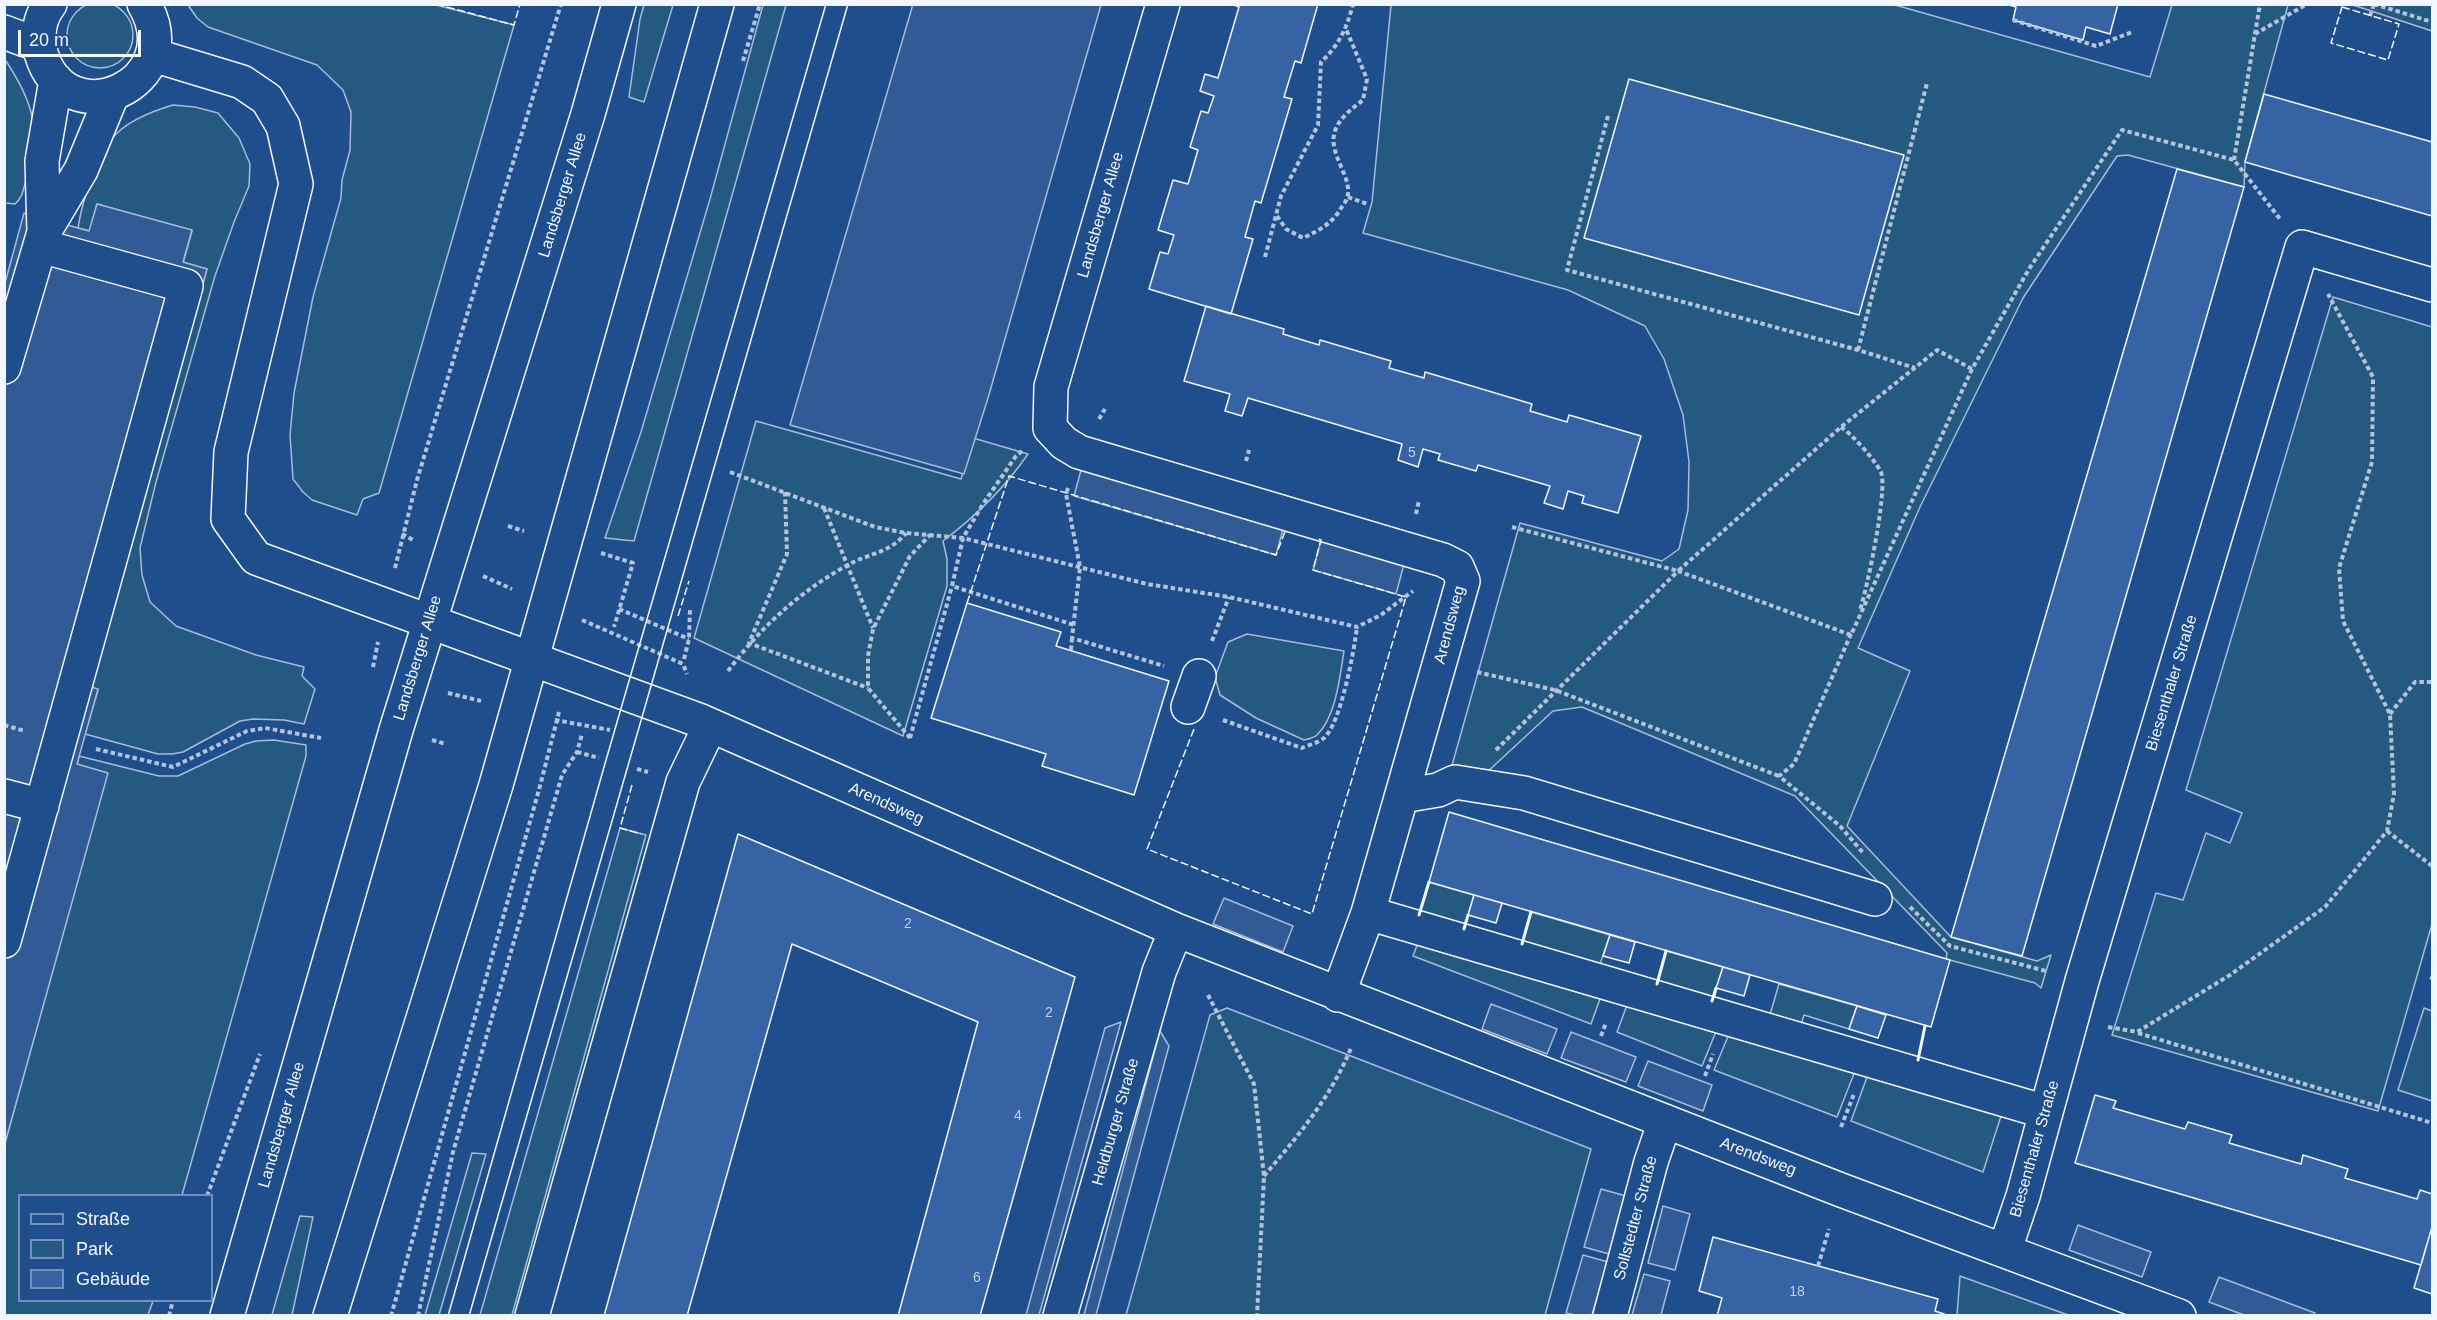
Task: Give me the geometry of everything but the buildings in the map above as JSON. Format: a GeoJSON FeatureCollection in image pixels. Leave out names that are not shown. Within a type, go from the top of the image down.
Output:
{"type":"FeatureCollection","features":[{"type":"Feature","properties":{"kind":"street"},"geometry":{"type":"LineString","coordinates":[[50,4],[40,27],[39,45],[45,64],[56,80],[72,92],[92,97],[112,95],[138,80],[153,55],[155,38],[152,21],[144,4]]}},
{"type":"Feature","properties":{"kind":"street","name":"Landsberger Allee"},"geometry":{"type":"LineString","coordinates":[[227,1316],[396,730],[588,114],[619,4]]}},
{"type":"Feature","properties":{"kind":"street"},"geometry":{"type":"LineString","coordinates":[[330,1316],[496,785],[717,4]]}},
{"type":"Feature","properties":{"kind":"street","name":"Landsberger Allee"},"geometry":{"type":"LineString","coordinates":[[1050,428],[1052,387],[1163,4]]}},
{"type":"Feature","properties":{"kind":"street"},"geometry":{"type":"LineString","coordinates":[[4,32],[39,45]]}},
{"type":"Feature","properties":{"kind":"street","name":"Arendsweg"},"geometry":{"type":"LineString","coordinates":[[153,55],[242,82],[267,99],[283,126],[296,184],[231,452],[228,519],[256,558],[308,579],[430,620],[710,726],[1176,930],[1841,1190],[2005,1249],[2179,1316]]}},
{"type":"Feature","properties":{"kind":"street"},"geometry":{"type":"LineString","coordinates":[[43,239],[42,161],[56,80]]}},
{"type":"Feature","properties":{"kind":"street"},"geometry":{"type":"LineString","coordinates":[[4,367],[43,239],[81,170],[112,95]]}},
{"type":"Feature","properties":{"kind":"street"},"geometry":{"type":"LineString","coordinates":[[4,941],[186,286],[43,239]]}},
{"type":"Feature","properties":{"kind":"street","name":"Biesenthaler Straße"},"geometry":{"type":"LineString","coordinates":[[2005,1249],[2023,1196],[2082,981],[2302,247],[2433,285]]}},
{"type":"Feature","properties":{"kind":"street","name":"Arendsweg"},"geometry":{"type":"LineString","coordinates":[[1050,428],[1064,443],[1079,452],[1427,555],[1457,567],[1463,581],[1368,912],[1338,995]]}},
{"type":"Feature","properties":{"kind":"street"},"geometry":{"type":"LineString","coordinates":[[1188,707],[1199,676]]}},
{"type":"Feature","properties":{"kind":"street"},"geometry":{"type":"LineString","coordinates":[[531,1316],[683,782],[710,726]]}},
{"type":"Feature","properties":{"kind":"street"},"geometry":{"type":"LineString","coordinates":[[1402,796],[1438,790],[1455,782],[1524,793],[1891,901]]}},
{"type":"Feature","properties":{"kind":"street"},"geometry":{"type":"LineString","coordinates":[[4,796],[42,806]]}},
{"type":"Feature","properties":{"kind":"street"},"geometry":{"type":"LineString","coordinates":[[1368,912],[2046,1112]]}},
{"type":"Feature","properties":{"kind":"street","name":"Heldburger Straße"},"geometry":{"type":"LineString","coordinates":[[1060,1316],[1159,972],[1176,930]]}},
{"type":"Feature","properties":{"kind":"street","name":"Sollstedter Straße"},"geometry":{"type":"LineString","coordinates":[[1610,1316],[1651,1162],[1665,1121]]}},
{"type":"Feature","properties":{"kind":"path"},"geometry":{"type":"LineString","coordinates":[[417,480],[561,4]]}},
{"type":"Feature","properties":{"kind":"path"},"geometry":{"type":"LineString","coordinates":[[1265,257],[1281,196],[1318,125],[1321,62],[1334,49],[1346,29],[1353,4]]}},
{"type":"Feature","properties":{"kind":"path"},"geometry":{"type":"LineString","coordinates":[[2234,160],[2260,4]]}},
{"type":"Feature","properties":{"kind":"path"},"geometry":{"type":"LineString","coordinates":[[2254,35],[2307,4]]}},
{"type":"Feature","properties":{"kind":"path"},"geometry":{"type":"LineString","coordinates":[[2370,16],[2374,4],[2433,22]]}},
{"type":"Feature","properties":{"kind":"path"},"geometry":{"type":"LineString","coordinates":[[2013,20],[2096,46],[2132,32]]}},
{"type":"Feature","properties":{"kind":"path"},"geometry":{"type":"LineString","coordinates":[[1277,216],[1286,229],[1303,238],[1319,231],[1336,216],[1348,197],[1347,183],[1334,150],[1335,130],[1347,112],[1363,100],[1367,79],[1346,29]]}},
{"type":"Feature","properties":{"kind":"path"},"geometry":{"type":"LineString","coordinates":[[1858,350],[1927,82]]}},
{"type":"Feature","properties":{"kind":"path"},"geometry":{"type":"LineString","coordinates":[[1608,116],[1567,270],[1858,350],[1915,368]]}},
{"type":"Feature","properties":{"kind":"path"},"geometry":{"type":"LineString","coordinates":[[1779,776],[1794,764],[1972,369],[2029,269],[2122,130],[2234,160],[2284,224]]}},
{"type":"Feature","properties":{"kind":"path"},"geometry":{"type":"LineString","coordinates":[[1348,197],[1367,204]]}},
{"type":"Feature","properties":{"kind":"path"},"geometry":{"type":"LineString","coordinates":[[2137,1032],[2230,975],[2325,907],[2387,831],[2394,794],[2390,714],[2343,621],[2339,568],[2372,462],[2373,377],[2324,286]]}},
{"type":"Feature","properties":{"kind":"path"},"geometry":{"type":"LineString","coordinates":[[1455,782],[1493,752],[1678,571],[1841,427],[1937,350],[1972,369]]}},
{"type":"Feature","properties":{"kind":"path"},"geometry":{"type":"LineString","coordinates":[[1841,427],[1851,434],[1881,474],[1880,517],[1866,592],[1851,635]]}},
{"type":"Feature","properties":{"kind":"path"},"geometry":{"type":"LineString","coordinates":[[748,643],[868,688],[910,738],[963,538],[1016,456],[1050,428]]}},
{"type":"Feature","properties":{"kind":"path"},"geometry":{"type":"LineString","coordinates":[[1071,650],[1080,567],[1066,494],[1079,452]]}},
{"type":"Feature","properties":{"kind":"path"},"geometry":{"type":"LineString","coordinates":[[730,472],[875,527],[906,533],[963,538],[1147,584],[1229,597],[1357,627],[1381,615],[1420,585],[1427,555]]}},
{"type":"Feature","properties":{"kind":"path"},"geometry":{"type":"LineString","coordinates":[[748,643],[787,554],[785,492]]}},
{"type":"Feature","properties":{"kind":"path"},"geometry":{"type":"LineString","coordinates":[[824,507],[873,629]]}},
{"type":"Feature","properties":{"kind":"path"},"geometry":{"type":"LineString","coordinates":[[508,526],[524,531]]}},
{"type":"Feature","properties":{"kind":"path"},"geometry":{"type":"LineString","coordinates":[[1512,527],[1678,571],[1851,635]]}},
{"type":"Feature","properties":{"kind":"path"},"geometry":{"type":"LineString","coordinates":[[728,671],[748,643],[783,608],[847,565],[897,545],[906,533]]}},
{"type":"Feature","properties":{"kind":"path"},"geometry":{"type":"LineString","coordinates":[[868,688],[868,656],[873,629],[910,556],[930,535]]}},
{"type":"Feature","properties":{"kind":"path"},"geometry":{"type":"LineString","coordinates":[[600,553],[633,563],[614,627]]}},
{"type":"Feature","properties":{"kind":"path"},"geometry":{"type":"LineString","coordinates":[[952,586],[1074,625]]}},
{"type":"Feature","properties":{"kind":"path"},"geometry":{"type":"LineString","coordinates":[[1072,638],[1199,676],[1229,597]]}},
{"type":"Feature","properties":{"kind":"path"},"geometry":{"type":"LineString","coordinates":[[619,609],[689,639]]}},
{"type":"Feature","properties":{"kind":"path"},"geometry":{"type":"LineString","coordinates":[[684,659],[689,639],[690,609]]}},
{"type":"Feature","properties":{"kind":"path"},"geometry":{"type":"LineString","coordinates":[[1188,707],[1302,748],[1324,738],[1337,713],[1349,674],[1357,627]]}},
{"type":"Feature","properties":{"kind":"path"},"geometry":{"type":"LineString","coordinates":[[1471,671],[1555,690],[1779,776],[1840,826],[1870,860]]}},
{"type":"Feature","properties":{"kind":"path"},"geometry":{"type":"LineString","coordinates":[[2390,714],[2415,682],[2433,682]]}},
{"type":"Feature","properties":{"kind":"path"},"geometry":{"type":"LineString","coordinates":[[4,725],[173,767],[247,731],[265,728],[321,738]]}},
{"type":"Feature","properties":{"kind":"path"},"geometry":{"type":"LineString","coordinates":[[418,1316],[453,1152],[562,775],[577,752],[582,734]]}},
{"type":"Feature","properties":{"kind":"path"},"geometry":{"type":"LineString","coordinates":[[429,739],[446,744]]}},
{"type":"Feature","properties":{"kind":"path"},"geometry":{"type":"LineString","coordinates":[[577,752],[599,758]]}},
{"type":"Feature","properties":{"kind":"path"},"geometry":{"type":"LineString","coordinates":[[391,1316],[540,786]]}},
{"type":"Feature","properties":{"kind":"path"},"geometry":{"type":"LineString","coordinates":[[2387,831],[2433,866]]}},
{"type":"Feature","properties":{"kind":"path"},"geometry":{"type":"LineString","coordinates":[[1891,901],[1950,945],[2082,981]]}},
{"type":"Feature","properties":{"kind":"path"},"geometry":{"type":"LineString","coordinates":[[1208,995],[1254,1084],[1264,1176],[1257,1316]]}},
{"type":"Feature","properties":{"kind":"path"},"geometry":{"type":"LineString","coordinates":[[2117,1028],[2137,1032],[2433,1123]]}},
{"type":"Feature","properties":{"kind":"path"},"geometry":{"type":"LineString","coordinates":[[208,1194],[263,1047]]}},
{"type":"Feature","properties":{"kind":"path"},"geometry":{"type":"LineString","coordinates":[[1264,1176],[1305,1127],[1340,1076],[1351,1048]]}},
{"type":"Feature","properties":{"kind":"path"},"geometry":{"type":"LineString","coordinates":[[1818,1266],[1828,1229]]}},
{"type":"Feature","properties":{"kind":"green space"},"geometry":{"type":"Polygon","coordinates":[[[93,2],[107,2],[119,7],[128,16],[133,35],[131,48],[124,59],[107,68],[93,68],[81,63],[72,54],[67,42],[67,28],[72,16],[81,7],[93,2]]]}},
{"type":"Feature","properties":{"kind":"green space"},"geometry":{"type":"Polygon","coordinates":[[[188,5],[436,5],[514,25],[379,493],[363,499],[357,515],[312,500],[303,492],[293,479],[290,435],[294,393],[313,297],[341,198],[342,180],[350,150],[351,112],[343,90],[317,65],[208,27],[197,18],[188,5]]]}},
{"type":"Feature","properties":{"kind":"green space"},"geometry":{"type":"Polygon","coordinates":[[[644,5],[673,5],[644,102],[629,97],[644,5]]]}},
{"type":"Feature","properties":{"kind":"green space"},"geometry":{"type":"Polygon","coordinates":[[[763,5],[786,5],[634,541],[605,538],[641,432],[710,199],[763,5]]]}},
{"type":"Feature","properties":{"kind":"green space"},"geometry":{"type":"Polygon","coordinates":[[[1391,5],[1895,5],[2150,77],[2172,5],[2288,5],[2245,162],[2244,187],[2128,155],[2117,156],[2023,298],[1920,507],[1858,648],[1910,671],[1847,826],[1951,937],[2037,961],[2051,955],[2041,988],[2035,983],[1946,959],[1947,953],[1795,796],[1582,707],[1553,711],[1471,787],[1442,801],[1520,523],[1662,561],[1679,549],[1688,510],[1689,462],[1683,415],[1664,359],[1645,326],[1568,290],[1363,233],[1372,202],[1391,5]]]}},
{"type":"Feature","properties":{"kind":"green space"},"geometry":{"type":"Polygon","coordinates":[[[2353,5],[2432,5],[2432,31],[2353,5]]]}},
{"type":"Feature","properties":{"kind":"green space"},"geometry":{"type":"Polygon","coordinates":[[[4,58],[28,102],[34,130],[31,162],[20,199],[15,204],[5,203],[4,58]]]}},
{"type":"Feature","properties":{"kind":"green space"},"geometry":{"type":"Polygon","coordinates":[[[173,105],[195,107],[218,113],[239,138],[250,164],[249,186],[215,276],[156,482],[140,548],[142,575],[150,602],[176,626],[256,655],[304,667],[302,676],[315,689],[304,724],[284,720],[240,721],[183,752],[158,754],[85,734],[98,690],[91,687],[207,269],[183,263],[192,231],[97,204],[90,231],[78,228],[91,178],[109,142],[135,120],[173,105]]]}},
{"type":"Feature","properties":{"kind":"green space"},"geometry":{"type":"Polygon","coordinates":[[[2333,297],[2432,327],[2432,924],[2378,1111],[2112,1035],[2156,893],[2183,900],[2206,833],[2230,843],[2242,813],[2186,790],[2333,297]]]}},
{"type":"Feature","properties":{"kind":"green space"},"geometry":{"type":"Polygon","coordinates":[[[756,421],[961,479],[973,438],[1028,454],[989,501],[943,541],[947,559],[947,586],[903,736],[694,638],[756,421]]]}},
{"type":"Feature","properties":{"kind":"green space"},"geometry":{"type":"Polygon","coordinates":[[[1247,634],[1344,651],[1333,707],[1329,718],[1316,736],[1304,740],[1256,718],[1220,695],[1215,677],[1228,642],[1247,634]]]}},
{"type":"Feature","properties":{"kind":"green space"},"geometry":{"type":"Polygon","coordinates":[[[274,740],[306,745],[306,756],[182,1194],[18,1194],[18,1302],[153,1302],[148,1315],[5,1316],[5,1143],[107,773],[77,765],[79,756],[159,776],[178,776],[256,741],[274,740]]]}},
{"type":"Feature","properties":{"kind":"green space"},"geometry":{"type":"Polygon","coordinates":[[[620,828],[646,835],[512,1315],[480,1315],[620,828]]]}},
{"type":"Feature","properties":{"kind":"green space"},"geometry":{"type":"Polygon","coordinates":[[[1429,882],[1474,895],[1464,929],[1419,916],[1429,882]]]}},
{"type":"Feature","properties":{"kind":"green space"},"geometry":{"type":"Polygon","coordinates":[[[1531,912],[1610,935],[1599,967],[1522,944],[1531,912]]]}},
{"type":"Feature","properties":{"kind":"green space"},"geometry":{"type":"Polygon","coordinates":[[[1419,940],[1601,996],[1591,1024],[1413,956],[1419,940]]]}},
{"type":"Feature","properties":{"kind":"green space"},"geometry":{"type":"Polygon","coordinates":[[[1666,951],[1723,967],[1713,1002],[1656,985],[1666,951]]]}},
{"type":"Feature","properties":{"kind":"green space"},"geometry":{"type":"Polygon","coordinates":[[[1779,984],[1857,1006],[1849,1029],[1804,1015],[1800,1028],[1769,1018],[1779,984]]]}},
{"type":"Feature","properties":{"kind":"green space"},"geometry":{"type":"Polygon","coordinates":[[[1627,1005],[1717,1029],[1702,1066],[1617,1032],[1627,1005]]]}},
{"type":"Feature","properties":{"kind":"green space"},"geometry":{"type":"Polygon","coordinates":[[[1227,1008],[1591,1149],[1545,1315],[1126,1315],[1210,1015],[1227,1008]]]}},
{"type":"Feature","properties":{"kind":"green space"},"geometry":{"type":"Polygon","coordinates":[[[2424,1008],[2432,1011],[2432,1101],[2398,1090],[2424,1008]]]}},
{"type":"Feature","properties":{"kind":"green space"},"geometry":{"type":"Polygon","coordinates":[[[1729,1034],[1855,1071],[1837,1117],[1714,1070],[1729,1034]]]}},
{"type":"Feature","properties":{"kind":"green space"},"geometry":{"type":"Polygon","coordinates":[[[1867,1077],[2002,1113],[1983,1172],[1851,1121],[1867,1077]]]}},
{"type":"Feature","properties":{"kind":"green space"},"geometry":{"type":"Polygon","coordinates":[[[472,1153],[486,1154],[439,1315],[425,1315],[472,1153]]]}},
{"type":"Feature","properties":{"kind":"green space"},"geometry":{"type":"Polygon","coordinates":[[[300,1216],[313,1217],[292,1315],[272,1315],[300,1216]]]}},
{"type":"Feature","properties":{"kind":"green space"},"geometry":{"type":"Polygon","coordinates":[[[1960,1276],[2068,1315],[1957,1315],[1960,1276]]]}},
{"type":"Feature","properties":{"kind":"shaded area"},"geometry":{"type":"Polygon","coordinates":[[[913,4],[1101,5],[964,474],[790,425],[913,4]]]}},
{"type":"Feature","properties":{"kind":"shaded area"},"geometry":{"type":"Polygon","coordinates":[[[97,204],[192,230],[183,262],[207,269],[91,687],[98,689],[77,764],[108,773],[5,1143],[5,283],[24,213],[89,231],[97,204]]]}},
{"type":"Feature","properties":{"kind":"shaded area"},"geometry":{"type":"Polygon","coordinates":[[[1081,470],[1283,529],[1276,555],[1074,496],[1081,470]]]}},
{"type":"Feature","properties":{"kind":"shaded area"},"geometry":{"type":"Polygon","coordinates":[[[1321,540],[1404,564],[1396,594],[1313,570],[1321,540]]]}},
{"type":"Feature","properties":{"kind":"shaded area"},"geometry":{"type":"Polygon","coordinates":[[[1224,898],[1293,926],[1283,952],[1213,924],[1224,898]]]}},
{"type":"Feature","properties":{"kind":"shaded area"},"geometry":{"type":"Polygon","coordinates":[[[1491,1004],[1557,1029],[1547,1054],[1482,1029],[1491,1004]]]}},
{"type":"Feature","properties":{"kind":"shaded area"},"geometry":{"type":"Polygon","coordinates":[[[1121,1022],[1039,1315],[1026,1315],[1105,1028],[1121,1022]]]}},
{"type":"Feature","properties":{"kind":"shaded area"},"geometry":{"type":"Polygon","coordinates":[[[1160,1031],[1169,1046],[1096,1315],[1084,1315],[1160,1031]]]}},
{"type":"Feature","properties":{"kind":"shaded area"},"geometry":{"type":"Polygon","coordinates":[[[1571,1032],[1636,1057],[1626,1082],[1561,1058],[1571,1032]]]}},
{"type":"Feature","properties":{"kind":"shaded area"},"geometry":{"type":"Polygon","coordinates":[[[1648,1061],[1712,1085],[1703,1111],[1638,1086],[1648,1061]]]}},
{"type":"Feature","properties":{"kind":"shaded area"},"geometry":{"type":"Polygon","coordinates":[[[1601,1189],[1626,1196],[1609,1254],[1584,1247],[1601,1189]]]}},
{"type":"Feature","properties":{"kind":"shaded area"},"geometry":{"type":"Polygon","coordinates":[[[1663,1206],[1690,1214],[1675,1270],[1648,1263],[1663,1206]]]}},
{"type":"Feature","properties":{"kind":"shaded area"},"geometry":{"type":"Polygon","coordinates":[[[2078,1225],[2151,1252],[2142,1277],[2069,1250],[2078,1225]]]}},
{"type":"Feature","properties":{"kind":"shaded area"},"geometry":{"type":"Polygon","coordinates":[[[1583,1255],[1608,1262],[1592,1315],[1566,1313],[1583,1255]]]}},
{"type":"Feature","properties":{"kind":"shaded area"},"geometry":{"type":"Polygon","coordinates":[[[1644,1274],[1670,1281],[1661,1315],[1632,1315],[1644,1274]]]}},
{"type":"Feature","properties":{"kind":"shaded area"},"geometry":{"type":"Polygon","coordinates":[[[2219,1277],[2315,1313],[2314,1316],[2244,1315],[2209,1302],[2219,1277]]]}},
{"type":"Feature","properties":{"kind":"tram line"},"geometry":{"type":"LineString","coordinates":[[448,1316],[606,760],[826,4]]}},
{"type":"Feature","properties":{"kind":"tram line"},"geometry":{"type":"LineString","coordinates":[[469,1316],[848,4]]}},
{"type":"Feature","properties":{"kind":"fence"},"geometry":{"type":"LineString","coordinates":[[436,4],[514,25],[520,4]]}},
{"type":"Feature","properties":{"kind":"fence"},"geometry":{"type":"LineString","coordinates":[[2342,7],[2399,24],[2388,60],[2331,43],[2342,7]]}},
{"type":"Feature","properties":{"kind":"fence"},"geometry":{"type":"LineString","coordinates":[[967,603],[1009,476],[1276,555],[1286,529]]}},
{"type":"Feature","properties":{"kind":"fence"},"geometry":{"type":"LineString","coordinates":[[1194,729],[1147,849],[1312,914],[1406,597],[1313,570],[1321,540],[1318,539]]}},
{"type":"Feature","properties":{"kind":"fence"},"geometry":{"type":"LineString","coordinates":[[678,616],[689,581]]}},
{"type":"Feature","properties":{"kind":"fence"},"geometry":{"type":"LineString","coordinates":[[632,785],[620,828],[641,834]]}},
{"type":"Feature","properties":{"kind":"wall"},"geometry":{"type":"LineString","coordinates":[[1419,915],[1429,882]]}},
{"type":"Feature","properties":{"kind":"wall"},"geometry":{"type":"LineString","coordinates":[[1522,944],[1531,912]]}},
{"type":"Feature","properties":{"kind":"wall"},"geometry":{"type":"LineString","coordinates":[[1464,929],[1468,915]]}},
{"type":"Feature","properties":{"kind":"wall"},"geometry":{"type":"LineString","coordinates":[[1657,984],[1666,951]]}},
{"type":"Feature","properties":{"kind":"wall"},"geometry":{"type":"LineString","coordinates":[[1712,1001],[1716,988]]}},
{"type":"Feature","properties":{"kind":"wall"},"geometry":{"type":"LineString","coordinates":[[1918,1060],[1925,1026]]}}]}
